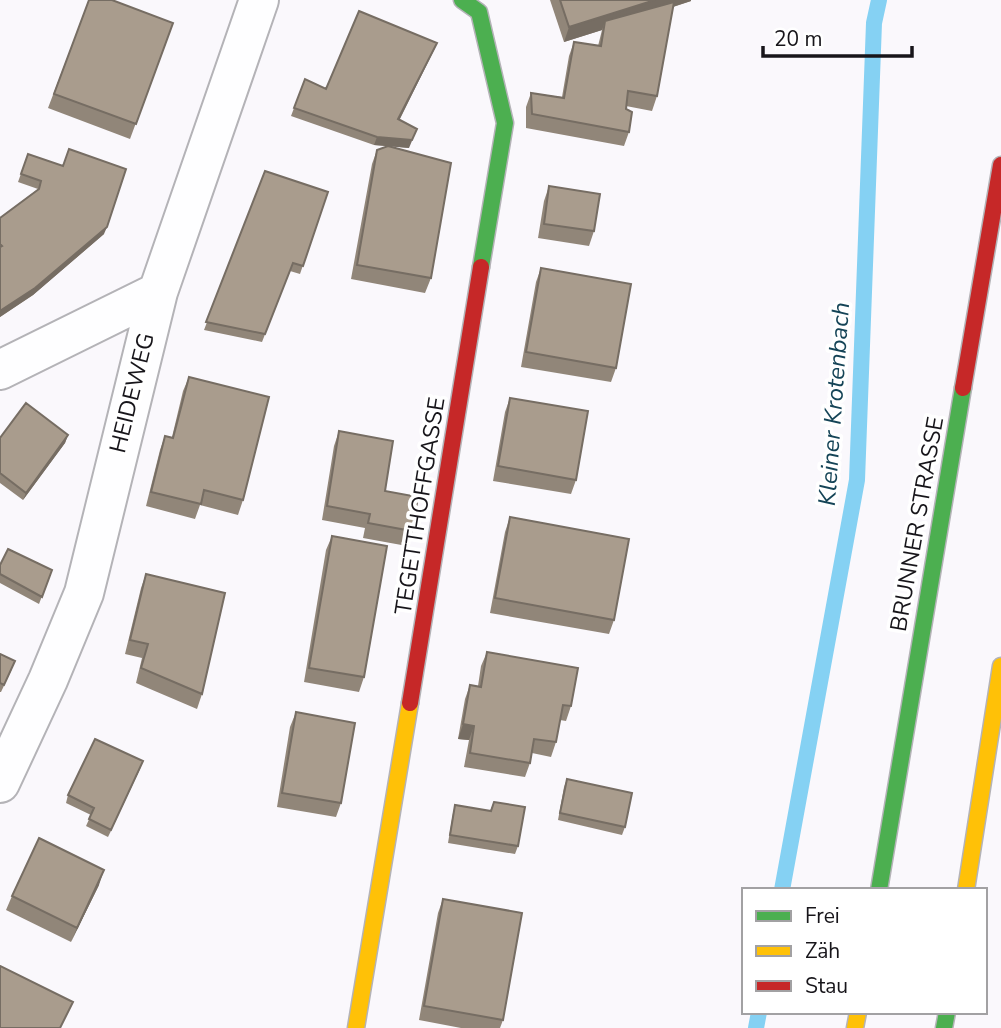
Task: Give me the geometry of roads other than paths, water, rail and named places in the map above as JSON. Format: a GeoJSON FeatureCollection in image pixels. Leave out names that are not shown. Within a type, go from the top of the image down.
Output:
{"type":"FeatureCollection","features":[{"type":"Feature","properties":{"kind":"street","name":"HEIDEWEG"},"geometry":{"type":"LineString","coordinates":[[0,783],[48,680],[84,593],[158,292],[259,0]]}},
{"type":"Feature","properties":{"kind":"street","name":"TEGETTHOFFGASSE"},"geometry":{"type":"LineString","coordinates":[[356,1028],[505,123],[479,12],[463,0]]}},
{"type":"Feature","properties":{"kind":"street","name":"BRUNNER STRASSE"},"geometry":{"type":"LineString","coordinates":[[879,888],[1001,165]]}},
{"type":"Feature","properties":{"kind":"street"},"geometry":{"type":"LineString","coordinates":[[0,370],[158,292]]}},
{"type":"Feature","properties":{"kind":"street"},"geometry":{"type":"LineString","coordinates":[[966,888],[1001,666]]}},
{"type":"Feature","properties":{"kind":"waterway","name":"Kleiner Krotenbach"},"geometry":{"type":"LineString","coordinates":[[782,888],[857,480],[874,23],[879,0]]}},
{"type":"Feature","properties":{"kind":"waterway","name":"Kleiner Krotenbach"},"geometry":{"type":"LineString","coordinates":[[756,1028],[759,1014]]}}]}
